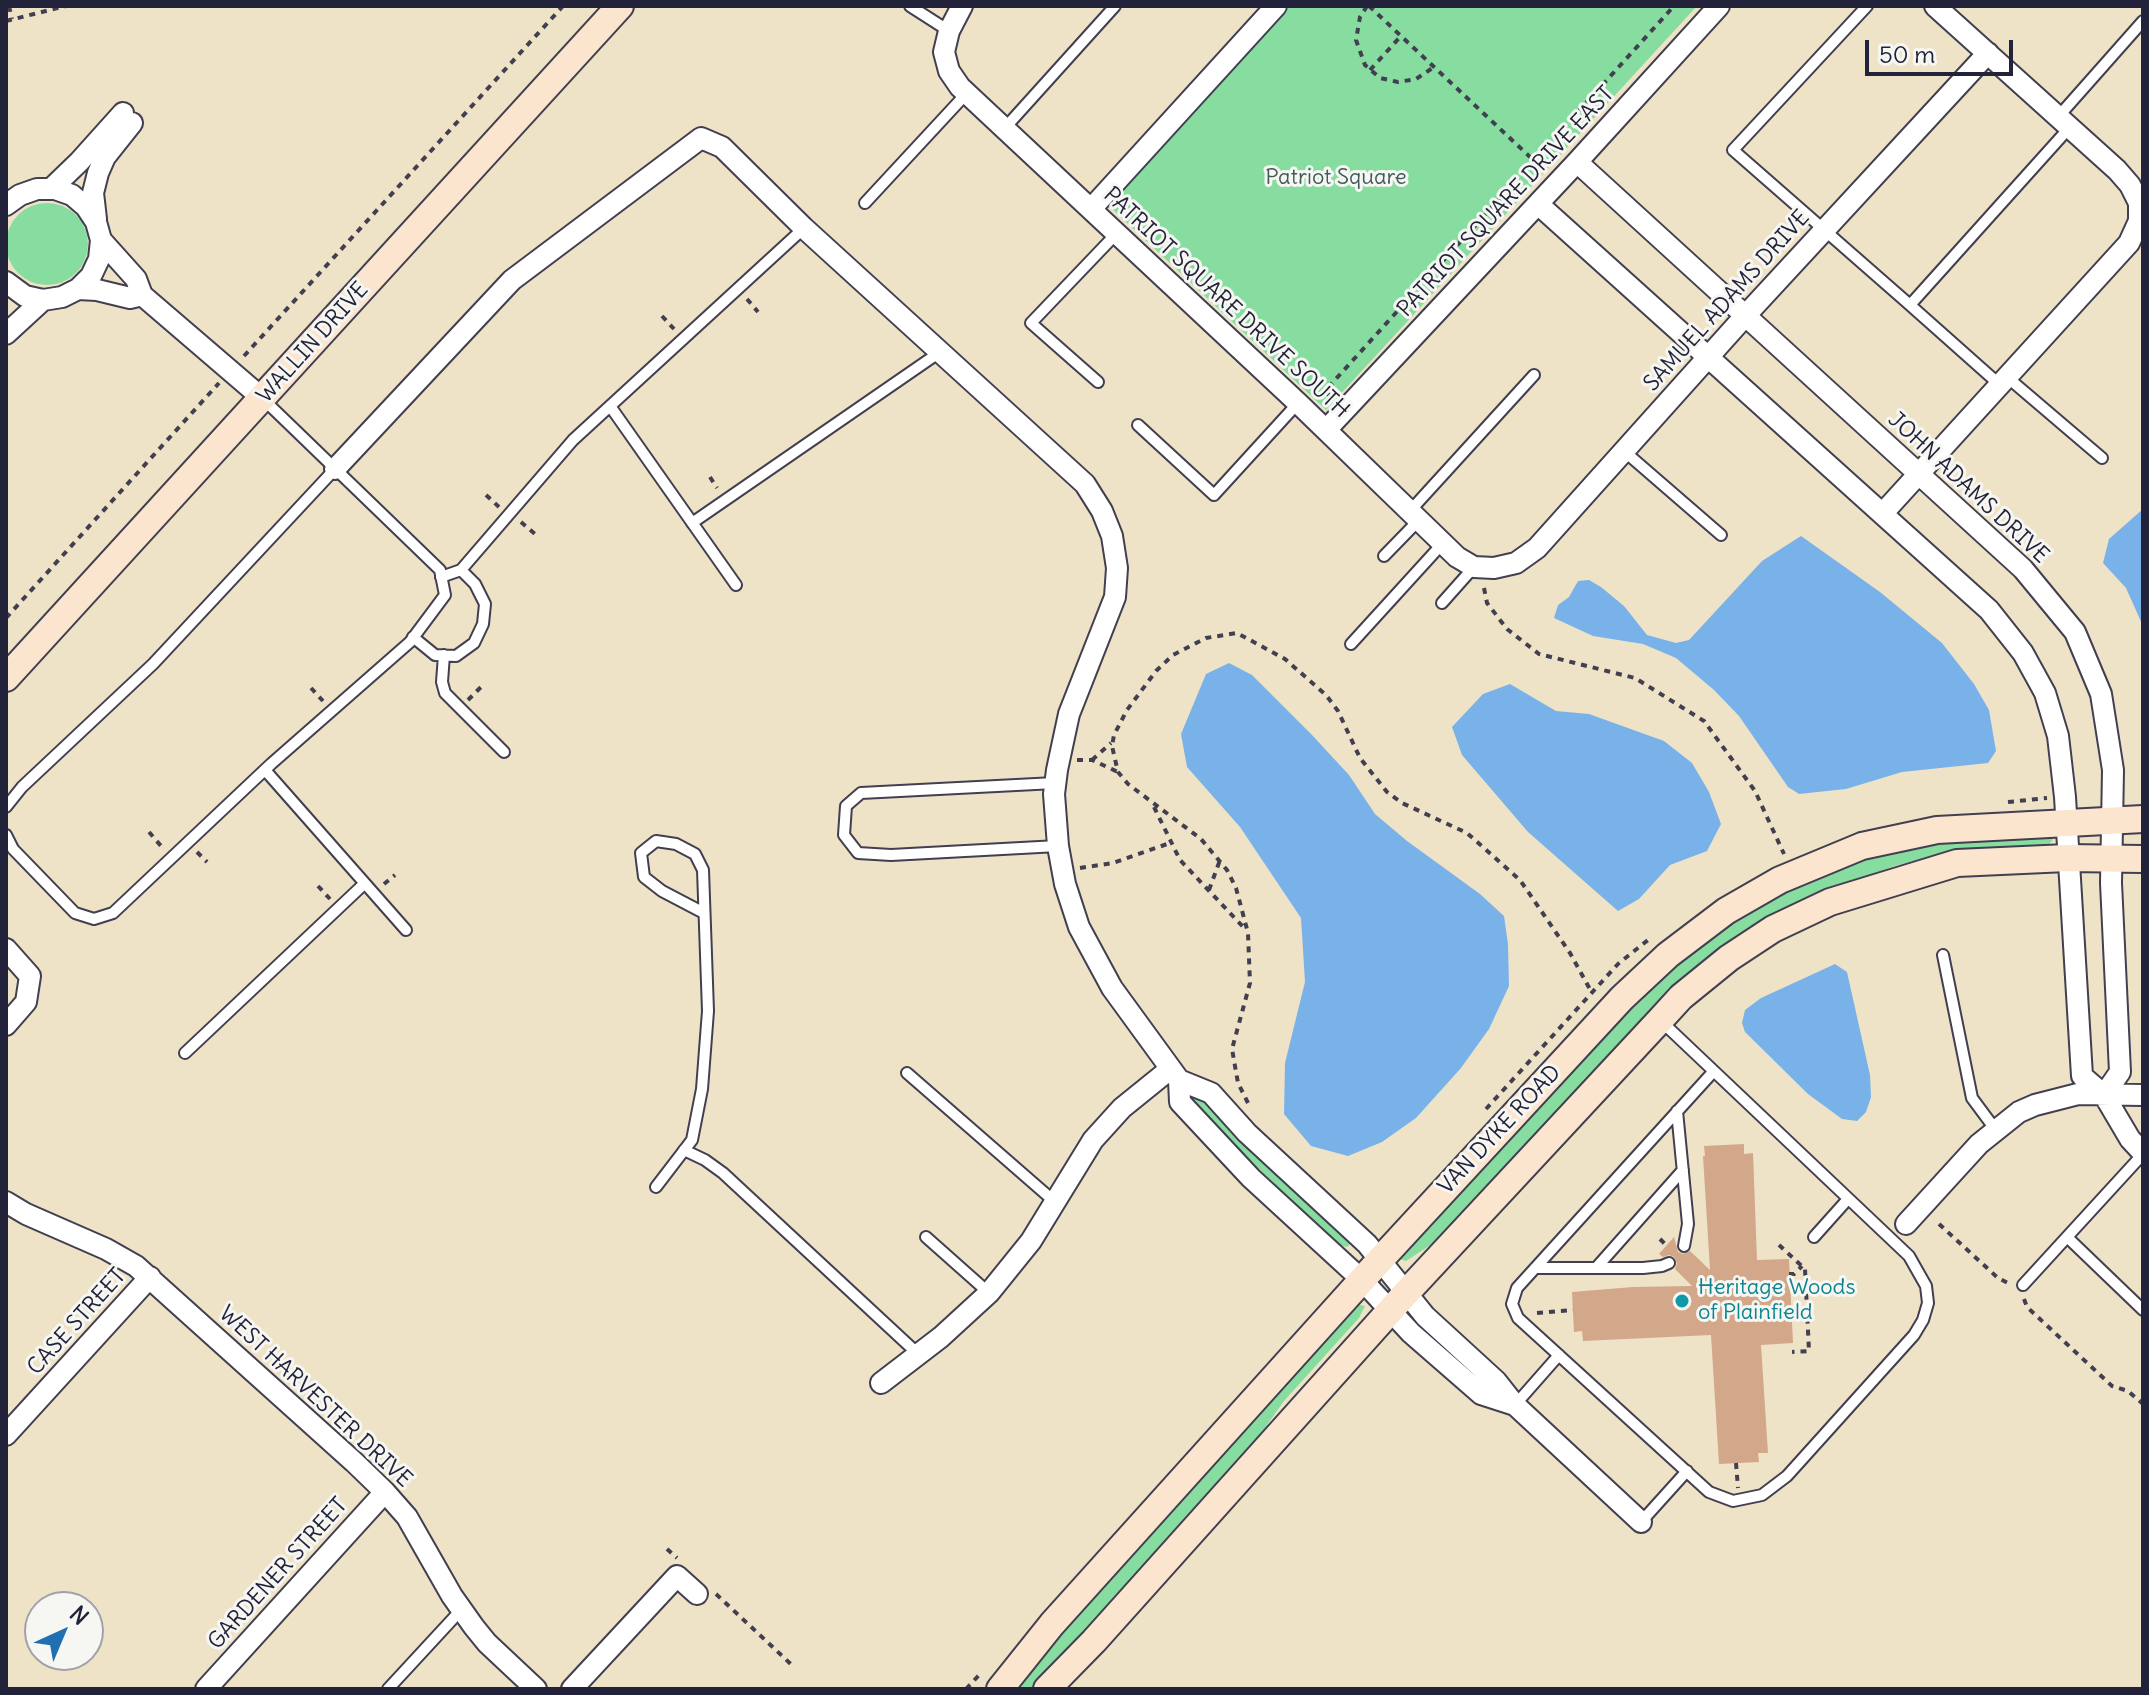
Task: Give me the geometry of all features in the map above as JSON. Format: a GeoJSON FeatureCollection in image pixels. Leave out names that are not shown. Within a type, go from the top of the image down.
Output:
{"type":"FeatureCollection","features":[{"type":"Feature","properties":{"kind":"street","name":"WALLIN DRIVE"},"geometry":{"type":"LineString","coordinates":[[6,678],[620,6]]}},
{"type":"Feature","properties":{"kind":"street"},"geometry":{"type":"LineString","coordinates":[[949,31],[962,6]]}},
{"type":"Feature","properties":{"kind":"street"},"geometry":{"type":"LineString","coordinates":[[1091,209],[1276,6]]}},
{"type":"Feature","properties":{"kind":"street","name":"PATRIOT SQUARE DRIVE EAST"},"geometry":{"type":"LineString","coordinates":[[1326,430],[1719,6]]}},
{"type":"Feature","properties":{"kind":"street"},"geometry":{"type":"LineString","coordinates":[[1883,513],[2129,243],[2139,221],[2139,203],[2130,185],[1935,6]]}},
{"type":"Feature","properties":{"kind":"street","name":"PATRIOT SQUARE DRIVE SOUTH"},"geometry":{"type":"LineString","coordinates":[[949,31],[944,52],[949,71],[966,94],[1298,403],[1457,557],[1484,568]]}},
{"type":"Feature","properties":{"kind":"street","name":"SAMUEL ADAMS DRIVE"},"geometry":{"type":"LineString","coordinates":[[1484,568],[1516,563],[1537,548],[1709,355],[1988,53]]}},
{"type":"Feature","properties":{"kind":"street"},"geometry":{"type":"LineString","coordinates":[[6,282],[25,296],[43,300],[62,297],[78,289],[91,276],[99,259],[99,231],[93,193],[105,157],[128,118],[51,189]]}},
{"type":"Feature","properties":{"kind":"street"},"geometry":{"type":"LineString","coordinates":[[335,469],[512,280],[701,138],[722,147],[804,228],[1085,484],[1102,511],[1112,536],[1117,568],[1115,597],[1069,714],[1055,783],[1058,846],[1065,884],[1079,927],[1112,988],[1174,1075],[1180,1102],[1251,1178],[1362,1280],[1425,1316],[1641,1522]]}},
{"type":"Feature","properties":{"kind":"street","name":"JOHN ADAMS DRIVE"},"geometry":{"type":"LineString","coordinates":[[1577,162],[2023,569],[2075,632],[2101,694],[2113,770],[2111,883],[2120,1072],[2104,1095]]}},
{"type":"Feature","properties":{"kind":"street"},"geometry":{"type":"LineString","coordinates":[[11,198],[37,189],[72,195],[86,207],[99,231],[136,279],[142,295],[262,398]]}},
{"type":"Feature","properties":{"kind":"street"},"geometry":{"type":"LineString","coordinates":[[1538,204],[1989,610],[2023,653],[2045,693],[2058,736],[2065,797],[2082,1076],[2104,1095],[2130,1139],[2143,1153]]}},
{"type":"Feature","properties":{"kind":"street"},"geometry":{"type":"LineString","coordinates":[[78,289],[130,298],[142,295]]}},
{"type":"Feature","properties":{"kind":"street"},"geometry":{"type":"LineString","coordinates":[[6,334],[43,300]]}},
{"type":"Feature","properties":{"kind":"street","name":"VAN DYKE ROAD"},"geometry":{"type":"LineString","coordinates":[[1000,1689],[1052,1624],[1380,1260],[1622,998],[1668,955],[1726,911],[1780,880],[1862,846],[1937,830],[2143,819]]}},
{"type":"Feature","properties":{"kind":"street","name":"VAN DYKE ROAD"},"geometry":{"type":"LineString","coordinates":[[1047,1689],[1094,1641],[1398,1302],[1681,997],[1729,958],[1773,929],[1830,902],[1957,863],[2067,858],[2143,859]]}},
{"type":"Feature","properties":{"kind":"street"},"geometry":{"type":"LineString","coordinates":[[6,949],[30,976],[26,1002],[6,1025]]}},
{"type":"Feature","properties":{"kind":"street"},"geometry":{"type":"LineString","coordinates":[[1174,1075],[1211,1093],[1247,1133],[1367,1244],[1380,1260],[1398,1302]]}},
{"type":"Feature","properties":{"kind":"street"},"geometry":{"type":"LineString","coordinates":[[881,1383],[941,1337],[989,1293],[1031,1241],[1080,1157],[1101,1130],[1140,1092],[1174,1075]]}},
{"type":"Feature","properties":{"kind":"street"},"geometry":{"type":"LineString","coordinates":[[1906,1224],[2008,1119],[2035,1105],[2078,1094],[2143,1095]]}},
{"type":"Feature","properties":{"kind":"street","name":"WEST HARVESTER DRIVE"},"geometry":{"type":"LineString","coordinates":[[6,1202],[106,1249],[150,1277],[385,1492],[407,1517],[461,1610],[487,1643],[536,1689]]}},
{"type":"Feature","properties":{"kind":"street","name":"CASE STREET"},"geometry":{"type":"LineString","coordinates":[[6,1435],[150,1277]]}},
{"type":"Feature","properties":{"kind":"street","name":"GARDENER STREET"},"geometry":{"type":"LineString","coordinates":[[206,1689],[385,1492]]}},
{"type":"Feature","properties":{"kind":"street"},"geometry":{"type":"LineString","coordinates":[[572,1689],[677,1576],[705,1593]]}},
{"type":"Feature","properties":{"kind":"lane"},"geometry":{"type":"LineString","coordinates":[[910,6],[949,31]]}},
{"type":"Feature","properties":{"kind":"lane"},"geometry":{"type":"LineString","coordinates":[[1004,129],[1115,6]]}},
{"type":"Feature","properties":{"kind":"lane"},"geometry":{"type":"LineString","coordinates":[[1867,6],[1733,150],[1910,305],[2102,458]]}},
{"type":"Feature","properties":{"kind":"lane"},"geometry":{"type":"LineString","coordinates":[[1910,305],[2064,122],[2143,21]]}},
{"type":"Feature","properties":{"kind":"lane"},"geometry":{"type":"LineString","coordinates":[[865,203],[966,94]]}},
{"type":"Feature","properties":{"kind":"lane"},"geometry":{"type":"LineString","coordinates":[[441,577],[461,570],[573,440],[804,228]]}},
{"type":"Feature","properties":{"kind":"lane"},"geometry":{"type":"LineString","coordinates":[[1098,382],[1031,323],[1117,233]]}},
{"type":"Feature","properties":{"kind":"lane"},"geometry":{"type":"LineString","coordinates":[[692,523],[940,352]]}},
{"type":"Feature","properties":{"kind":"lane"},"geometry":{"type":"LineString","coordinates":[[1384,556],[1534,375]]}},
{"type":"Feature","properties":{"kind":"lane"},"geometry":{"type":"LineString","coordinates":[[6,835],[13,849],[75,913],[94,919],[113,913],[413,637],[445,595],[440,570],[431,560],[262,398]]}},
{"type":"Feature","properties":{"kind":"lane"},"geometry":{"type":"LineString","coordinates":[[1138,425],[1214,495],[1298,403]]}},
{"type":"Feature","properties":{"kind":"lane"},"geometry":{"type":"LineString","coordinates":[[610,406],[736,585]]}},
{"type":"Feature","properties":{"kind":"lane"},"geometry":{"type":"LineString","coordinates":[[1624,451],[1721,535]]}},
{"type":"Feature","properties":{"kind":"lane"},"geometry":{"type":"LineString","coordinates":[[6,807],[22,787],[153,664],[335,469]]}},
{"type":"Feature","properties":{"kind":"lane"},"geometry":{"type":"LineString","coordinates":[[1351,644],[1443,543]]}},
{"type":"Feature","properties":{"kind":"lane"},"geometry":{"type":"LineString","coordinates":[[1442,603],[1484,568]]}},
{"type":"Feature","properties":{"kind":"lane"},"geometry":{"type":"LineString","coordinates":[[413,637],[435,655],[456,656],[474,643],[483,624],[485,604],[475,584],[461,570]]}},
{"type":"Feature","properties":{"kind":"lane"},"geometry":{"type":"LineString","coordinates":[[444,655],[442,682],[445,693],[504,752]]}},
{"type":"Feature","properties":{"kind":"lane"},"geometry":{"type":"LineString","coordinates":[[265,770],[406,930]]}},
{"type":"Feature","properties":{"kind":"lane"},"geometry":{"type":"LineString","coordinates":[[1055,783],[861,793],[846,806],[844,835],[858,853],[891,855],[1058,846]]}},
{"type":"Feature","properties":{"kind":"lane"},"geometry":{"type":"LineString","coordinates":[[656,1187],[692,1140],[702,1089],[708,1011],[703,870],[695,854],[676,844],[656,841],[641,853],[644,877],[684,904],[704,913]]}},
{"type":"Feature","properties":{"kind":"lane"},"geometry":{"type":"LineString","coordinates":[[185,1053],[364,884]]}},
{"type":"Feature","properties":{"kind":"lane"},"geometry":{"type":"LineString","coordinates":[[1943,955],[1972,1098],[1995,1129]]}},
{"type":"Feature","properties":{"kind":"lane"},"geometry":{"type":"LineString","coordinates":[[1660,1020],[1909,1256],[1926,1286],[1928,1303],[1914,1335],[1787,1476],[1762,1495],[1733,1501],[1709,1492],[1518,1318],[1512,1304],[1517,1288],[1713,1072]]}},
{"type":"Feature","properties":{"kind":"lane"},"geometry":{"type":"LineString","coordinates":[[907,1073],[1055,1202]]}},
{"type":"Feature","properties":{"kind":"lane"},"geometry":{"type":"LineString","coordinates":[[1677,1111],[1688,1224],[1684,1246]]}},
{"type":"Feature","properties":{"kind":"lane"},"geometry":{"type":"LineString","coordinates":[[684,1150],[723,1173],[917,1353]]}},
{"type":"Feature","properties":{"kind":"lane"},"geometry":{"type":"LineString","coordinates":[[2020,1289],[2143,1153]]}},
{"type":"Feature","properties":{"kind":"lane"},"geometry":{"type":"LineString","coordinates":[[1596,1268],[1683,1170]]}},
{"type":"Feature","properties":{"kind":"lane"},"geometry":{"type":"LineString","coordinates":[[1814,1237],[1848,1199]]}},
{"type":"Feature","properties":{"kind":"lane"},"geometry":{"type":"LineString","coordinates":[[926,1237],[989,1293]]}},
{"type":"Feature","properties":{"kind":"lane"},"geometry":{"type":"LineString","coordinates":[[2067,1237],[2143,1310]]}},
{"type":"Feature","properties":{"kind":"lane"},"geometry":{"type":"LineString","coordinates":[[1535,1268],[1662,1266],[1669,1263]]}},
{"type":"Feature","properties":{"kind":"lane"},"geometry":{"type":"LineString","coordinates":[[1515,1405],[1559,1355]]}},
{"type":"Feature","properties":{"kind":"lane"},"geometry":{"type":"LineString","coordinates":[[1641,1522],[1687,1471]]}},
{"type":"Feature","properties":{"kind":"lane"},"geometry":{"type":"LineString","coordinates":[[388,1689],[461,1610]]}},
{"type":"Feature","properties":{"kind":"path"},"geometry":{"type":"LineString","coordinates":[[9,6],[9,21],[66,6]]}},
{"type":"Feature","properties":{"kind":"path"},"geometry":{"type":"LineString","coordinates":[[243,357],[563,6]]}},
{"type":"Feature","properties":{"kind":"path"},"geometry":{"type":"LineString","coordinates":[[1434,67],[1416,79],[1398,82],[1380,78],[1370,70],[1365,65],[1356,40],[1360,17],[1368,6],[1401,36],[1558,183]]}},
{"type":"Feature","properties":{"kind":"path"},"geometry":{"type":"LineString","coordinates":[[1325,391],[1674,6]]}},
{"type":"Feature","properties":{"kind":"path"},"geometry":{"type":"LineString","coordinates":[[1370,70],[1401,36]]}},
{"type":"Feature","properties":{"kind":"path"},"geometry":{"type":"LineString","coordinates":[[746,299],[758,312]]}},
{"type":"Feature","properties":{"kind":"path"},"geometry":{"type":"LineString","coordinates":[[662,316],[674,329]]}},
{"type":"Feature","properties":{"kind":"path"},"geometry":{"type":"LineString","coordinates":[[6,618],[220,383]]}},
{"type":"Feature","properties":{"kind":"path"},"geometry":{"type":"LineString","coordinates":[[710,477],[719,491]]}},
{"type":"Feature","properties":{"kind":"path"},"geometry":{"type":"LineString","coordinates":[[486,495],[500,508]]}},
{"type":"Feature","properties":{"kind":"path"},"geometry":{"type":"LineString","coordinates":[[521,522],[535,534]]}},
{"type":"Feature","properties":{"kind":"path"},"geometry":{"type":"LineString","coordinates":[[1484,588],[1487,603],[1507,629],[1539,654],[1635,678],[1704,721],[1755,791],[1784,854]]}},
{"type":"Feature","properties":{"kind":"path"},"geometry":{"type":"LineString","coordinates":[[1118,772],[1092,760],[1113,741],[1127,710],[1143,687],[1173,655],[1206,638],[1237,633],[1285,659],[1326,695],[1338,711],[1360,758],[1387,792],[1402,803],[1467,833],[1520,880],[1570,953],[1592,993]]}},
{"type":"Feature","properties":{"kind":"path"},"geometry":{"type":"LineString","coordinates":[[468,700],[481,687]]}},
{"type":"Feature","properties":{"kind":"path"},"geometry":{"type":"LineString","coordinates":[[311,688],[325,703]]}},
{"type":"Feature","properties":{"kind":"path"},"geometry":{"type":"LineString","coordinates":[[1113,741],[1113,759],[1118,772],[1128,784],[1188,828],[1220,860],[1236,888],[1248,933],[1250,983],[1232,1049],[1238,1083],[1249,1105]]}},
{"type":"Feature","properties":{"kind":"path"},"geometry":{"type":"LineString","coordinates":[[1153,805],[1180,860],[1248,933]]}},
{"type":"Feature","properties":{"kind":"path"},"geometry":{"type":"LineString","coordinates":[[149,832],[161,846]]}},
{"type":"Feature","properties":{"kind":"path"},"geometry":{"type":"LineString","coordinates":[[1077,868],[1113,863],[1170,843]]}},
{"type":"Feature","properties":{"kind":"path"},"geometry":{"type":"LineString","coordinates":[[196,850],[207,862]]}},
{"type":"Feature","properties":{"kind":"path"},"geometry":{"type":"LineString","coordinates":[[1209,890],[1220,860]]}},
{"type":"Feature","properties":{"kind":"path"},"geometry":{"type":"LineString","coordinates":[[381,886],[395,875]]}},
{"type":"Feature","properties":{"kind":"path"},"geometry":{"type":"LineString","coordinates":[[318,886],[330,899]]}},
{"type":"Feature","properties":{"kind":"path"},"geometry":{"type":"LineString","coordinates":[[1939,1224],[1998,1278],[2020,1289],[2027,1307],[2112,1386],[2128,1391],[2142,1401]]}},
{"type":"Feature","properties":{"kind":"path"},"geometry":{"type":"LineString","coordinates":[[1660,1239],[1667,1246]]}},
{"type":"Feature","properties":{"kind":"path"},"geometry":{"type":"LineString","coordinates":[[1779,1245],[1805,1269],[1809,1351],[1792,1352]]}},
{"type":"Feature","properties":{"kind":"path"},"geometry":{"type":"LineString","coordinates":[[1789,1274],[1794,1274],[1802,1266]]}},
{"type":"Feature","properties":{"kind":"path"},"geometry":{"type":"LineString","coordinates":[[1537,1313],[1573,1310]]}},
{"type":"Feature","properties":{"kind":"path"},"geometry":{"type":"LineString","coordinates":[[1736,1463],[1738,1488]]}},
{"type":"Feature","properties":{"kind":"path"},"geometry":{"type":"LineString","coordinates":[[667,1549],[679,1560]]}},
{"type":"Feature","properties":{"kind":"path"},"geometry":{"type":"LineString","coordinates":[[705,1593],[794,1667]]}},
{"type":"Feature","properties":{"kind":"green space","name":"Patriot Square"},"geometry":{"type":"Polygon","coordinates":[[[1290,6],[1697,6],[1326,410],[1108,205],[1290,6]]]}},
{"type":"Feature","properties":{"kind":"green space"},"geometry":{"type":"Polygon","coordinates":[[[47,203],[63,206],[76,215],[85,228],[88,244],[85,260],[76,273],[63,282],[47,285],[31,282],[18,273],[9,260],[6,244],[9,228],[18,215],[31,206],[47,203]]]}},
{"type":"Feature","properties":{"kind":"green space"},"geometry":{"type":"Polygon","coordinates":[[[2049,834],[2053,840],[2048,845],[1949,852],[1894,866],[1767,924],[1455,1229],[1406,1261],[1396,1258],[1642,988],[1696,940],[1814,873],[1915,842],[2049,834]]]}},
{"type":"Feature","properties":{"kind":"green space"},"geometry":{"type":"Polygon","coordinates":[[[1187,1090],[1200,1097],[1350,1244],[1342,1246],[1277,1186],[1200,1112],[1187,1095],[1187,1090]]]}},
{"type":"Feature","properties":{"kind":"green space"},"geometry":{"type":"Polygon","coordinates":[[[1356,1304],[1365,1306],[1359,1318],[1284,1401],[1237,1467],[1035,1689],[1014,1689],[1057,1629],[1356,1304]]]}},
{"type":"Feature","properties":{"kind":"water"},"geometry":{"type":"Polygon","coordinates":[[[2143,509],[2143,626],[2126,588],[2103,563],[2109,539],[2143,509]]]}},
{"type":"Feature","properties":{"kind":"water"},"geometry":{"type":"Polygon","coordinates":[[[1801,536],[1880,592],[1942,643],[1974,684],[1989,710],[1996,751],[1988,763],[1902,772],[1846,789],[1799,794],[1788,787],[1739,716],[1676,658],[1643,644],[1593,636],[1554,618],[1558,605],[1569,597],[1578,581],[1589,580],[1624,606],[1647,635],[1676,643],[1689,640],[1762,561],[1801,536]]]}},
{"type":"Feature","properties":{"kind":"water"},"geometry":{"type":"Polygon","coordinates":[[[1229,663],[1252,675],[1312,735],[1349,775],[1375,814],[1504,916],[1509,986],[1489,1029],[1461,1068],[1416,1118],[1382,1142],[1348,1156],[1311,1146],[1284,1114],[1285,1063],[1305,982],[1301,918],[1240,827],[1187,767],[1181,734],[1206,674],[1229,663]]]}},
{"type":"Feature","properties":{"kind":"water"},"geometry":{"type":"Polygon","coordinates":[[[1510,684],[1556,711],[1589,714],[1664,741],[1692,763],[1709,792],[1721,824],[1707,851],[1670,865],[1639,899],[1618,911],[1528,832],[1462,755],[1452,727],[1483,694],[1510,684]]]}},
{"type":"Feature","properties":{"kind":"water"},"geometry":{"type":"Polygon","coordinates":[[[1835,964],[1847,972],[1870,1075],[1871,1097],[1866,1112],[1857,1121],[1842,1119],[1808,1094],[1745,1032],[1742,1023],[1745,1010],[1761,998],[1835,964]]]}},
{"type":"Feature","properties":{"kind":"building","name":"Heritage Woods of Plainfield"},"geometry":{"type":"Polygon","coordinates":[[[1744,1144],[1744,1154],[1753,1153],[1757,1260],[1789,1259],[1793,1343],[1761,1345],[1768,1453],[1758,1453],[1759,1462],[1719,1464],[1711,1335],[1583,1341],[1582,1331],[1574,1332],[1572,1292],[1692,1286],[1675,1269],[1677,1263],[1674,1257],[1659,1254],[1674,1237],[1678,1252],[1683,1254],[1690,1251],[1710,1270],[1704,1146],[1744,1144]]]}},
{"type":"Feature","properties":{"kind":"place","name":"Heritage Woods of Plainfield"},"geometry":{"type":"Point","coordinates":[1682,1301]}}]}
